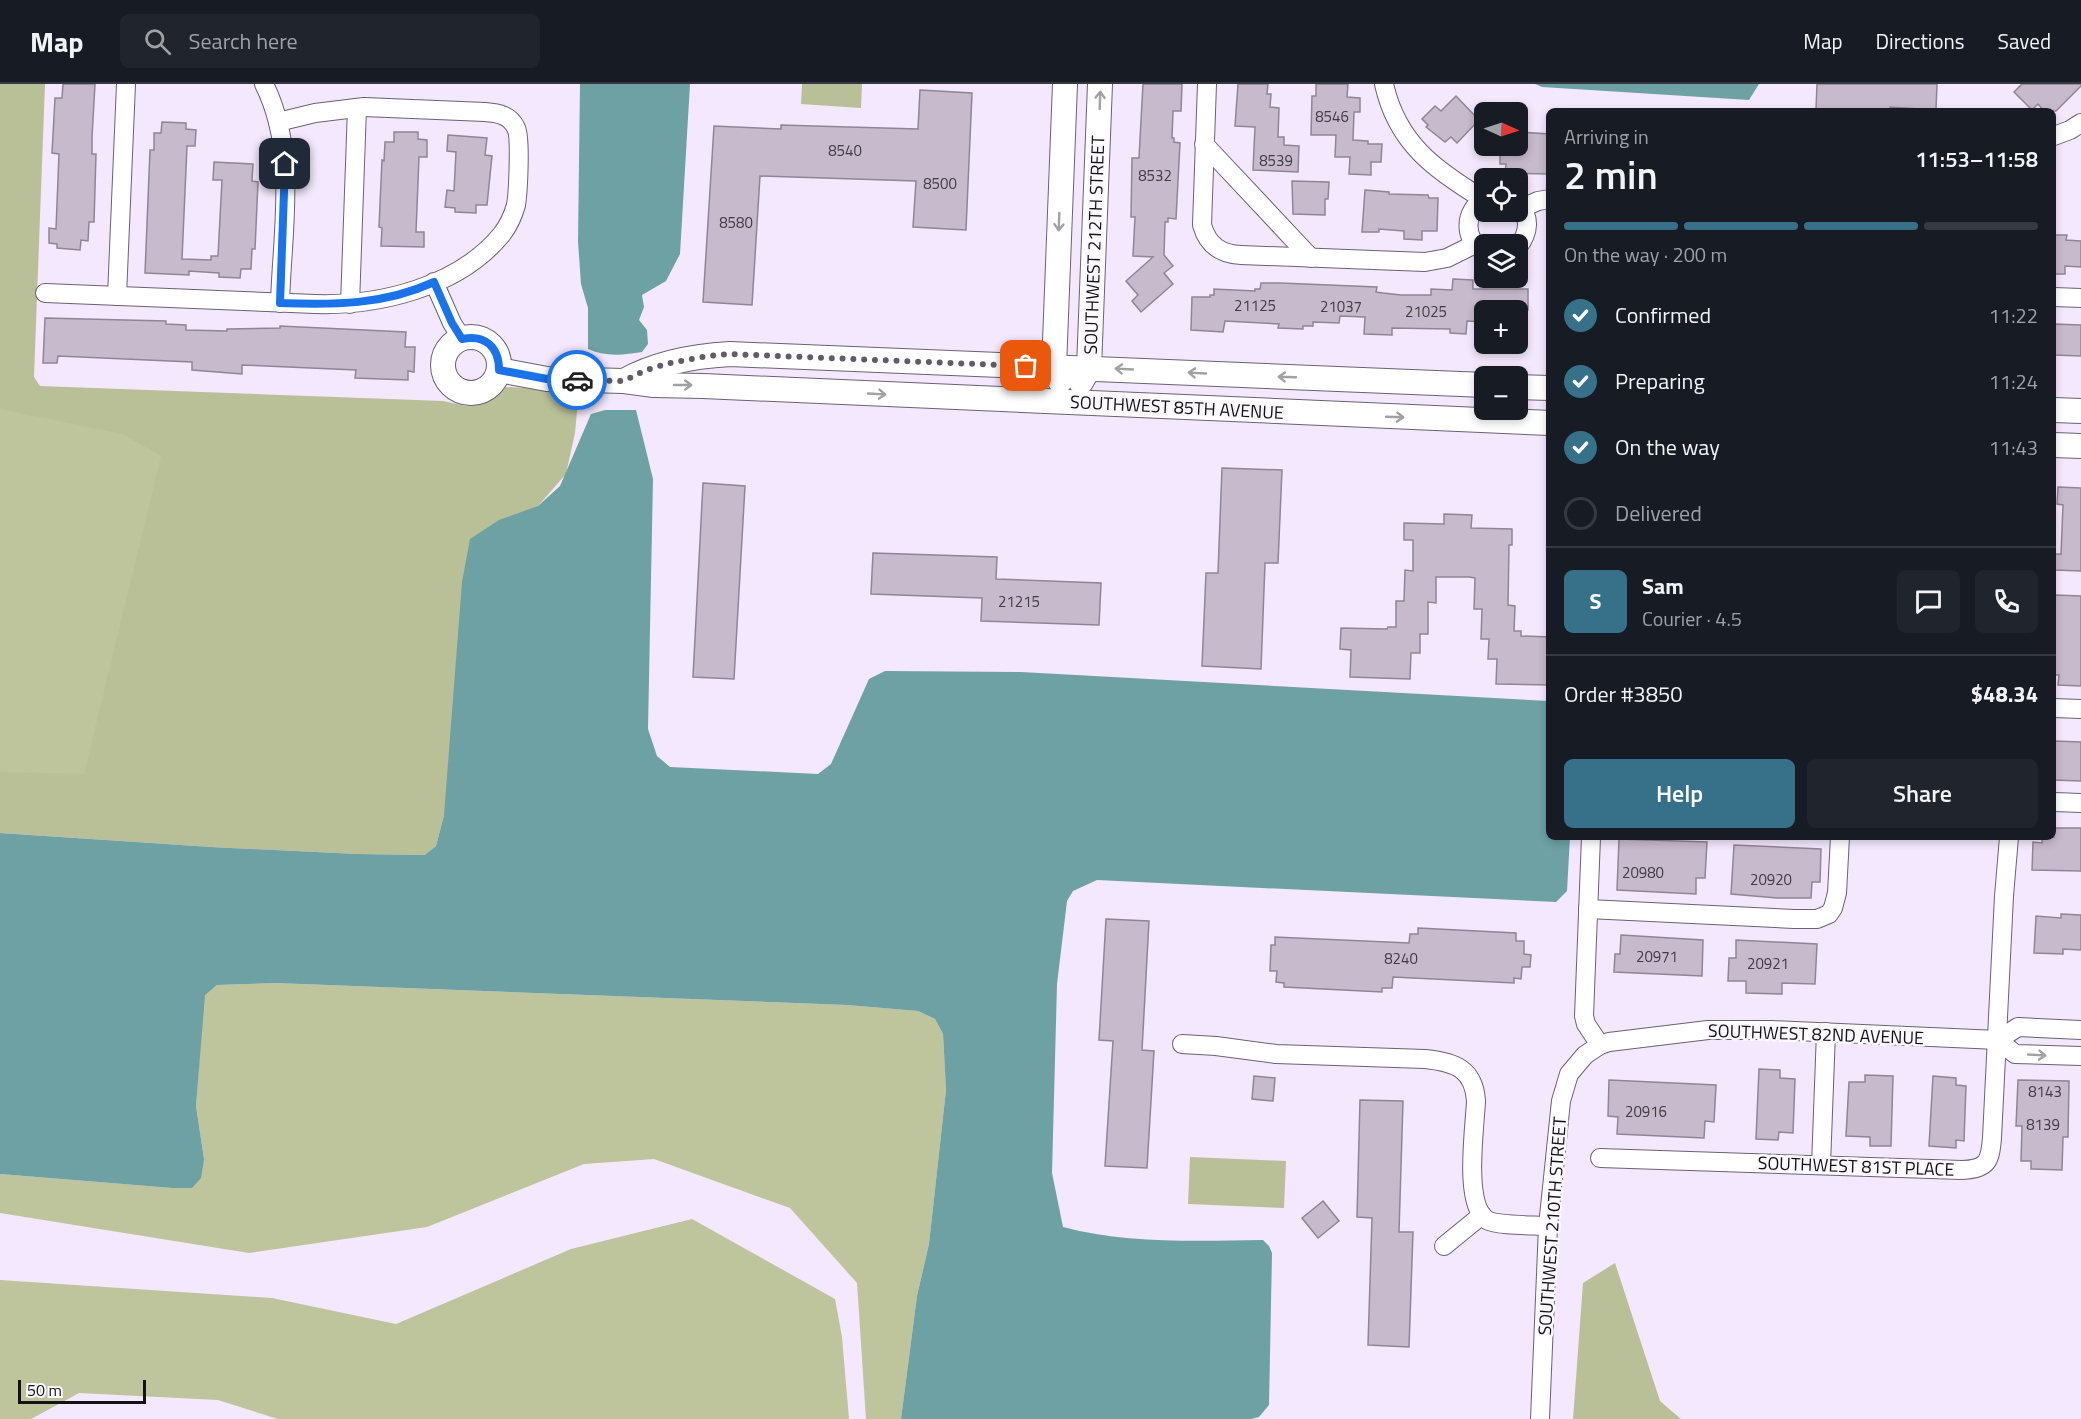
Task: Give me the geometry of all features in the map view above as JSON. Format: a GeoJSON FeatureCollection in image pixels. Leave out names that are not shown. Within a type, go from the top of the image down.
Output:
{"type":"FeatureCollection","features":[{"type":"Feature","properties":{"kind":"street"},"geometry":{"type":"LineString","coordinates":[[117,296],[126,84]]}},
{"type":"Feature","properties":{"kind":"street"},"geometry":{"type":"LineString","coordinates":[[264,84],[278,122],[284,150],[280,303]]}},
{"type":"Feature","properties":{"kind":"street","name":"SOUTHWEST 212TH STREET"},"geometry":{"type":"LineString","coordinates":[[1065,84],[1054,367],[1070,402]]}},
{"type":"Feature","properties":{"kind":"street","name":"SOUTHWEST 212TH STREET"},"geometry":{"type":"LineString","coordinates":[[1070,402],[1089,368],[1100,84]]}},
{"type":"Feature","properties":{"kind":"street"},"geometry":{"type":"LineString","coordinates":[[1207,84],[1202,225],[1211,244],[1233,255],[1425,262],[1474,250]]}},
{"type":"Feature","properties":{"kind":"street"},"geometry":{"type":"LineString","coordinates":[[1384,84],[1391,110],[1412,144],[1439,171],[1474,192]]}},
{"type":"Feature","properties":{"kind":"street"},"geometry":{"type":"LineString","coordinates":[[45,293],[350,304],[388,298],[434,282],[482,253],[502,233],[510,220],[516,200],[519,138],[517,128],[506,116],[492,112],[357,108],[315,113],[278,122]]}},
{"type":"Feature","properties":{"kind":"street"},"geometry":{"type":"LineString","coordinates":[[350,304],[357,108]]}},
{"type":"Feature","properties":{"kind":"street"},"geometry":{"type":"LineString","coordinates":[[2056,135],[2081,123]]}},
{"type":"Feature","properties":{"kind":"street"},"geometry":{"type":"LineString","coordinates":[[1204,144],[1311,258]]}},
{"type":"Feature","properties":{"kind":"street"},"geometry":{"type":"LineString","coordinates":[[1528,204],[1546,200]]}},
{"type":"Feature","properties":{"kind":"street"},"geometry":{"type":"LineString","coordinates":[[1474,208],[1468,219],[1470,237],[1474,241]]}},
{"type":"Feature","properties":{"kind":"street"},"geometry":{"type":"LineString","coordinates":[[434,282],[452,323],[462,339]]}},
{"type":"Feature","properties":{"kind":"street"},"geometry":{"type":"LineString","coordinates":[[2056,297],[2081,298]]}},
{"type":"Feature","properties":{"kind":"street"},"geometry":{"type":"LineString","coordinates":[[476,338],[489,344],[498,356],[499,370],[491,385],[477,393],[460,391],[453,387],[445,373],[445,357],[449,349],[462,339],[476,338]]}},
{"type":"Feature","properties":{"kind":"street","name":"SOUTHWEST 85TH AVENUE"},"geometry":{"type":"LineString","coordinates":[[624,381],[646,370],[670,363],[730,354],[1474,385]]}},
{"type":"Feature","properties":{"kind":"street","name":"SOUTHWEST 85TH AVENUE"},"geometry":{"type":"LineString","coordinates":[[499,370],[547,379],[624,381],[654,385],[1546,423]]}},
{"type":"Feature","properties":{"kind":"street"},"geometry":{"type":"LineString","coordinates":[[1528,387],[1546,388]]}},
{"type":"Feature","properties":{"kind":"street"},"geometry":{"type":"LineString","coordinates":[[2056,410],[2081,411]]}},
{"type":"Feature","properties":{"kind":"street"},"geometry":{"type":"LineString","coordinates":[[2056,445],[2081,446]]}},
{"type":"Feature","properties":{"kind":"street"},"geometry":{"type":"LineString","coordinates":[[2056,708],[2081,709]]}},
{"type":"Feature","properties":{"kind":"street"},"geometry":{"type":"LineString","coordinates":[[2056,802],[2081,803]]}},
{"type":"Feature","properties":{"kind":"street"},"geometry":{"type":"LineString","coordinates":[[1591,840],[1584,1016],[1586,1024],[1600,1045]]}},
{"type":"Feature","properties":{"kind":"street"},"geometry":{"type":"LineString","coordinates":[[1588,909],[1817,919],[1829,914],[1833,908],[1837,893],[1840,840]]}},
{"type":"Feature","properties":{"kind":"street","name":"SOUTHWEST 81ST PLACE"},"geometry":{"type":"LineString","coordinates":[[1600,1158],[1962,1170],[1984,1165],[1990,1156],[2009,840]]}},
{"type":"Feature","properties":{"kind":"street","name":"SOUTHWEST 82ND AVENUE"},"geometry":{"type":"LineString","coordinates":[[1600,1045],[1647,1036],[1708,1030],[1827,1032],[1998,1040],[2018,1027],[2081,1030]]}},
{"type":"Feature","properties":{"kind":"street"},"geometry":{"type":"LineString","coordinates":[[1821,1165],[1827,1032]]}},
{"type":"Feature","properties":{"kind":"street","name":"SOUTHWEST 82ND AVENUE"},"geometry":{"type":"LineString","coordinates":[[1998,1040],[2015,1054],[2081,1056]]}},
{"type":"Feature","properties":{"kind":"street"},"geometry":{"type":"LineString","coordinates":[[1182,1044],[1216,1046],[1268,1054],[1425,1059],[1452,1064],[1469,1076],[1475,1089],[1472,1184],[1476,1203],[1482,1215],[1494,1223],[1548,1226]]}},
{"type":"Feature","properties":{"kind":"street","name":"SOUTHWEST 210TH STREET"},"geometry":{"type":"LineString","coordinates":[[1540,1419],[1548,1226],[1564,1087],[1574,1066],[1585,1054],[1600,1045]]}},
{"type":"Feature","properties":{"kind":"street"},"geometry":{"type":"LineString","coordinates":[[1444,1246],[1482,1215]]}},
{"type":"Feature","properties":{"kind":"shaded area"},"geometry":{"type":"Polygon","coordinates":[[[0,84],[45,84],[34,377],[40,386],[443,401],[466,406],[486,401],[506,387],[579,390],[575,433],[566,474],[538,506],[436,846],[426,855],[211,847],[0,833],[0,84]]]}},
{"type":"Feature","properties":{"kind":"shaded area"},"geometry":{"type":"Polygon","coordinates":[[[580,84],[690,84],[680,254],[666,281],[642,295],[644,307],[639,320],[647,330],[648,344],[642,352],[615,355],[588,349],[588,308],[581,284],[578,241],[580,84]]]}},
{"type":"Feature","properties":{"kind":"shaded area"},"geometry":{"type":"Polygon","coordinates":[[[802,84],[862,84],[861,108],[801,104],[802,84]]]}},
{"type":"Feature","properties":{"kind":"shaded area"},"geometry":{"type":"Polygon","coordinates":[[[1535,84],[1759,84],[1749,100],[1542,87],[1535,84]]]}},
{"type":"Feature","properties":{"kind":"shaded area"},"geometry":{"type":"Polygon","coordinates":[[[0,409],[122,434],[161,456],[84,774],[0,772],[0,409]]]}},
{"type":"Feature","properties":{"kind":"shaded area"},"geometry":{"type":"Polygon","coordinates":[[[605,410],[636,410],[653,479],[648,729],[657,756],[670,767],[818,774],[831,764],[869,679],[885,671],[1021,672],[1546,701],[1546,840],[1570,840],[1567,891],[1556,902],[1097,880],[1073,891],[1067,901],[1057,984],[1052,1173],[1063,1227],[1137,1239],[1263,1240],[1272,1253],[1269,1405],[1259,1417],[1251,1419],[901,1419],[917,1296],[929,1244],[946,1090],[943,1034],[935,1019],[918,1011],[847,1005],[275,983],[217,985],[205,995],[196,1106],[204,1159],[201,1178],[192,1188],[0,1174],[0,833],[211,847],[425,855],[436,846],[444,815],[462,582],[470,539],[499,520],[538,506],[560,486],[591,414],[605,410]]]}},
{"type":"Feature","properties":{"kind":"shaded area"},"geometry":{"type":"Polygon","coordinates":[[[275,983],[847,1005],[918,1011],[935,1019],[943,1034],[946,1090],[929,1244],[917,1296],[901,1419],[866,1419],[857,1283],[790,1208],[654,1159],[584,1164],[427,1227],[249,1253],[0,1213],[0,1174],[172,1188],[204,1159],[196,1106],[204,995],[217,985],[275,983]]]}},
{"type":"Feature","properties":{"kind":"shaded area"},"geometry":{"type":"Polygon","coordinates":[[[1190,1157],[1286,1161],[1284,1208],[1188,1204],[1190,1157]]]}},
{"type":"Feature","properties":{"kind":"shaded area"},"geometry":{"type":"Polygon","coordinates":[[[692,1219],[835,1299],[842,1337],[849,1419],[278,1419],[218,1400],[79,1393],[31,1419],[0,1419],[0,1280],[272,1298],[396,1324],[571,1249],[692,1219]]]}},
{"type":"Feature","properties":{"kind":"shaded area"},"geometry":{"type":"Polygon","coordinates":[[[1615,1263],[1660,1401],[1681,1419],[1573,1419],[1583,1283],[1615,1263]]]}},
{"type":"Feature","properties":{"kind":"building"},"geometry":{"type":"Polygon","coordinates":[[[63,84],[95,84],[92,137],[92,154],[96,154],[94,222],[89,222],[88,241],[81,240],[80,250],[57,248],[57,244],[49,243],[49,228],[56,229],[59,154],[52,153],[55,98],[62,98],[63,84]]]}},
{"type":"Feature","properties":{"kind":"building"},"geometry":{"type":"Polygon","coordinates":[[[1143,84],[1182,84],[1181,111],[1173,111],[1172,138],[1174,142],[1180,143],[1176,219],[1168,218],[1168,222],[1165,222],[1164,255],[1173,266],[1164,273],[1173,284],[1141,312],[1132,301],[1138,295],[1126,281],[1153,257],[1133,256],[1135,217],[1131,217],[1132,158],[1139,158],[1143,84]]]}},
{"type":"Feature","properties":{"kind":"building"},"geometry":{"type":"Polygon","coordinates":[[[1238,84],[1268,84],[1267,94],[1271,94],[1270,107],[1279,108],[1278,137],[1284,137],[1284,145],[1299,146],[1298,172],[1253,170],[1255,127],[1235,126],[1238,84]]]}},
{"type":"Feature","properties":{"kind":"building"},"geometry":{"type":"Polygon","coordinates":[[[1316,84],[1348,84],[1347,97],[1360,98],[1360,112],[1354,112],[1353,140],[1368,141],[1368,144],[1382,144],[1381,162],[1371,162],[1371,175],[1349,174],[1350,157],[1335,157],[1336,135],[1311,135],[1312,96],[1316,96],[1316,84]]]}},
{"type":"Feature","properties":{"kind":"building"},"geometry":{"type":"Polygon","coordinates":[[[1817,84],[1937,84],[1936,108],[1816,108],[1817,84]]]}},
{"type":"Feature","properties":{"kind":"building"},"geometry":{"type":"Polygon","coordinates":[[[2022,84],[2081,84],[2056,111],[2056,108],[2041,108],[2038,104],[2030,108],[2014,92],[2022,84]]]}},
{"type":"Feature","properties":{"kind":"building"},"geometry":{"type":"Polygon","coordinates":[[[920,90],[972,93],[966,230],[913,227],[916,181],[760,176],[752,305],[703,302],[714,126],[781,129],[781,125],[918,129],[920,90]]]}},
{"type":"Feature","properties":{"kind":"building"},"geometry":{"type":"Polygon","coordinates":[[[1456,96],[1474,115],[1474,125],[1457,143],[1451,137],[1445,142],[1426,127],[1428,125],[1422,119],[1435,106],[1441,111],[1456,96]]]}},
{"type":"Feature","properties":{"kind":"building"},"geometry":{"type":"Polygon","coordinates":[[[162,122],[186,123],[186,129],[196,130],[195,146],[187,146],[182,259],[211,260],[211,256],[218,256],[222,180],[213,180],[214,162],[253,164],[252,181],[258,182],[255,249],[252,249],[251,269],[241,269],[240,278],[219,277],[219,273],[189,271],[189,275],[145,273],[150,150],[154,150],[154,133],[161,133],[162,122]]]}},
{"type":"Feature","properties":{"kind":"building"},"geometry":{"type":"Polygon","coordinates":[[[394,132],[418,132],[418,139],[427,140],[427,157],[419,157],[416,232],[424,232],[424,247],[381,246],[382,228],[379,227],[382,160],[384,161],[385,142],[394,142],[394,132]]]}},
{"type":"Feature","properties":{"kind":"building"},"geometry":{"type":"Polygon","coordinates":[[[1528,133],[1546,134],[1546,174],[1528,174],[1528,168],[1506,168],[1506,164],[1500,164],[1500,156],[1528,156],[1528,133]]]}},
{"type":"Feature","properties":{"kind":"building"},"geometry":{"type":"Polygon","coordinates":[[[448,135],[487,138],[485,155],[492,156],[487,205],[476,205],[476,213],[455,212],[455,208],[445,207],[447,190],[454,191],[456,152],[447,151],[448,135]]]}},
{"type":"Feature","properties":{"kind":"building"},"geometry":{"type":"Polygon","coordinates":[[[1292,181],[1329,182],[1328,199],[1325,199],[1325,215],[1293,214],[1292,181]]]}},
{"type":"Feature","properties":{"kind":"building"},"geometry":{"type":"Polygon","coordinates":[[[1365,190],[1389,192],[1389,194],[1428,195],[1429,198],[1438,198],[1437,231],[1422,231],[1422,240],[1404,239],[1404,231],[1379,229],[1379,232],[1362,232],[1365,190]]]}},
{"type":"Feature","properties":{"kind":"building"},"geometry":{"type":"Polygon","coordinates":[[[2056,235],[2067,235],[2066,240],[2081,241],[2081,267],[2065,266],[2065,274],[2056,274],[2056,235]]]}},
{"type":"Feature","properties":{"kind":"building"},"geometry":{"type":"Polygon","coordinates":[[[1453,279],[1473,280],[1473,289],[1528,289],[1528,300],[1474,300],[1474,321],[1467,321],[1466,334],[1450,333],[1450,329],[1392,328],[1392,335],[1364,334],[1365,317],[1340,316],[1339,323],[1313,322],[1313,326],[1303,326],[1303,329],[1278,328],[1279,324],[1225,321],[1223,332],[1191,330],[1192,297],[1210,297],[1214,295],[1214,289],[1255,291],[1255,289],[1260,289],[1261,283],[1280,283],[1377,287],[1376,292],[1401,295],[1431,295],[1431,289],[1452,290],[1453,279]]]}},
{"type":"Feature","properties":{"kind":"building"},"geometry":{"type":"Polygon","coordinates":[[[45,318],[166,321],[166,324],[186,325],[186,330],[227,331],[227,329],[280,328],[280,326],[406,332],[405,347],[415,347],[414,372],[408,371],[408,380],[355,378],[356,370],[242,365],[242,374],[192,370],[192,362],[58,356],[57,363],[43,363],[45,318]]]}},
{"type":"Feature","properties":{"kind":"building"},"geometry":{"type":"Polygon","coordinates":[[[2056,324],[2081,325],[2081,356],[2056,355],[2056,324]]]}},
{"type":"Feature","properties":{"kind":"building"},"geometry":{"type":"Polygon","coordinates":[[[1222,468],[1282,470],[1278,563],[1265,563],[1261,669],[1202,666],[1206,573],[1218,573],[1222,468]]]}},
{"type":"Feature","properties":{"kind":"building"},"geometry":{"type":"Polygon","coordinates":[[[703,483],[745,486],[734,679],[693,677],[703,483]]]}},
{"type":"Feature","properties":{"kind":"building"},"geometry":{"type":"Polygon","coordinates":[[[2058,487],[2081,488],[2081,571],[2056,570],[2056,554],[2061,554],[2063,505],[2057,504],[2058,487]]]}},
{"type":"Feature","properties":{"kind":"building"},"geometry":{"type":"Polygon","coordinates":[[[1444,514],[1472,515],[1471,528],[1512,529],[1512,545],[1509,545],[1508,605],[1515,606],[1514,631],[1521,631],[1521,636],[1546,637],[1546,685],[1496,684],[1497,659],[1488,659],[1489,639],[1481,639],[1482,609],[1474,609],[1475,578],[1469,577],[1436,577],[1436,603],[1428,602],[1428,634],[1420,634],[1420,653],[1411,653],[1410,679],[1350,677],[1351,650],[1340,649],[1341,628],[1387,629],[1396,627],[1396,601],[1404,601],[1405,570],[1413,571],[1413,540],[1404,540],[1404,523],[1444,524],[1444,514]]]}},
{"type":"Feature","properties":{"kind":"building"},"geometry":{"type":"Polygon","coordinates":[[[873,553],[997,557],[996,579],[1101,583],[1099,625],[981,621],[982,598],[871,594],[873,553]]]}},
{"type":"Feature","properties":{"kind":"building"},"geometry":{"type":"Polygon","coordinates":[[[2056,595],[2081,596],[2081,686],[2058,685],[2059,675],[2056,675],[2056,595]]]}},
{"type":"Feature","properties":{"kind":"building"},"geometry":{"type":"Polygon","coordinates":[[[2056,741],[2081,742],[2081,781],[2056,780],[2056,741]]]}},
{"type":"Feature","properties":{"kind":"building"},"geometry":{"type":"Polygon","coordinates":[[[2056,828],[2081,828],[2081,871],[2032,870],[2033,842],[2042,843],[2042,840],[2056,840],[2056,828]]]}},
{"type":"Feature","properties":{"kind":"building"},"geometry":{"type":"Polygon","coordinates":[[[1619,840],[1707,842],[1705,878],[1696,878],[1696,894],[1617,890],[1619,840]]]}},
{"type":"Feature","properties":{"kind":"building"},"geometry":{"type":"Polygon","coordinates":[[[1734,845],[1821,849],[1820,882],[1812,882],[1811,898],[1731,894],[1734,845]]]}},
{"type":"Feature","properties":{"kind":"building"},"geometry":{"type":"Polygon","coordinates":[[[2061,914],[2081,915],[2081,950],[2063,949],[2063,954],[2034,953],[2036,916],[2061,918],[2061,914]]]}},
{"type":"Feature","properties":{"kind":"building"},"geometry":{"type":"Polygon","coordinates":[[[1106,919],[1149,921],[1142,1050],[1154,1051],[1147,1168],[1105,1166],[1113,1041],[1099,1040],[1106,919]]]}},
{"type":"Feature","properties":{"kind":"building"},"geometry":{"type":"Polygon","coordinates":[[[1418,928],[1516,933],[1516,941],[1524,941],[1524,954],[1531,955],[1530,967],[1522,967],[1521,979],[1514,978],[1514,983],[1393,977],[1392,988],[1382,988],[1382,992],[1284,987],[1284,983],[1276,982],[1277,971],[1270,971],[1271,945],[1275,945],[1275,937],[1409,943],[1410,934],[1418,934],[1418,928]]]}},
{"type":"Feature","properties":{"kind":"building"},"geometry":{"type":"Polygon","coordinates":[[[1621,935],[1703,940],[1702,976],[1614,972],[1615,954],[1620,954],[1621,935]]]}},
{"type":"Feature","properties":{"kind":"building"},"geometry":{"type":"Polygon","coordinates":[[[1736,940],[1817,944],[1815,984],[1782,983],[1782,994],[1746,993],[1746,981],[1728,981],[1729,958],[1736,958],[1736,940]]]}},
{"type":"Feature","properties":{"kind":"building"},"geometry":{"type":"Polygon","coordinates":[[[1759,1069],[1780,1070],[1780,1078],[1795,1079],[1793,1133],[1779,1132],[1778,1140],[1756,1139],[1759,1069]]]}},
{"type":"Feature","properties":{"kind":"building"},"geometry":{"type":"Polygon","coordinates":[[[1865,1075],[1893,1076],[1891,1146],[1870,1146],[1870,1137],[1846,1136],[1849,1082],[1865,1082],[1865,1075]]]}},
{"type":"Feature","properties":{"kind":"building"},"geometry":{"type":"Polygon","coordinates":[[[1254,1076],[1275,1078],[1273,1101],[1252,1099],[1254,1076]]]}},
{"type":"Feature","properties":{"kind":"building"},"geometry":{"type":"Polygon","coordinates":[[[1933,1076],[1956,1078],[1956,1085],[1966,1086],[1964,1141],[1956,1140],[1956,1148],[1929,1146],[1933,1076]]]}},
{"type":"Feature","properties":{"kind":"building"},"geometry":{"type":"Polygon","coordinates":[[[1609,1080],[1716,1085],[1714,1122],[1705,1121],[1704,1138],[1617,1134],[1618,1117],[1608,1116],[1609,1080]]]}},
{"type":"Feature","properties":{"kind":"building"},"geometry":{"type":"Polygon","coordinates":[[[2018,1080],[2069,1081],[2068,1137],[2063,1137],[2062,1170],[2031,1169],[2031,1161],[2021,1161],[2022,1126],[2016,1126],[2018,1080]]]}},
{"type":"Feature","properties":{"kind":"building"},"geometry":{"type":"Polygon","coordinates":[[[1360,1100],[1403,1101],[1399,1232],[1413,1232],[1409,1347],[1368,1345],[1372,1218],[1357,1217],[1360,1100]]]}},
{"type":"Feature","properties":{"kind":"building"},"geometry":{"type":"Polygon","coordinates":[[[1323,1201],[1339,1221],[1318,1238],[1302,1218],[1323,1201]]]}},
{"type":"Feature","properties":{"kind":"way so far"},"geometry":{"type":"LineString","coordinates":[[577,380],[624,381],[646,370],[681,360],[730,354],[1026,366]]}},
{"type":"Feature","properties":{"kind":"route"},"geometry":{"type":"LineString","coordinates":[[285,164],[280,303],[331,305],[378,301],[414,291],[434,282],[452,323],[462,339],[476,338],[489,344],[498,356],[499,370],[547,379],[577,380]]}}]}
